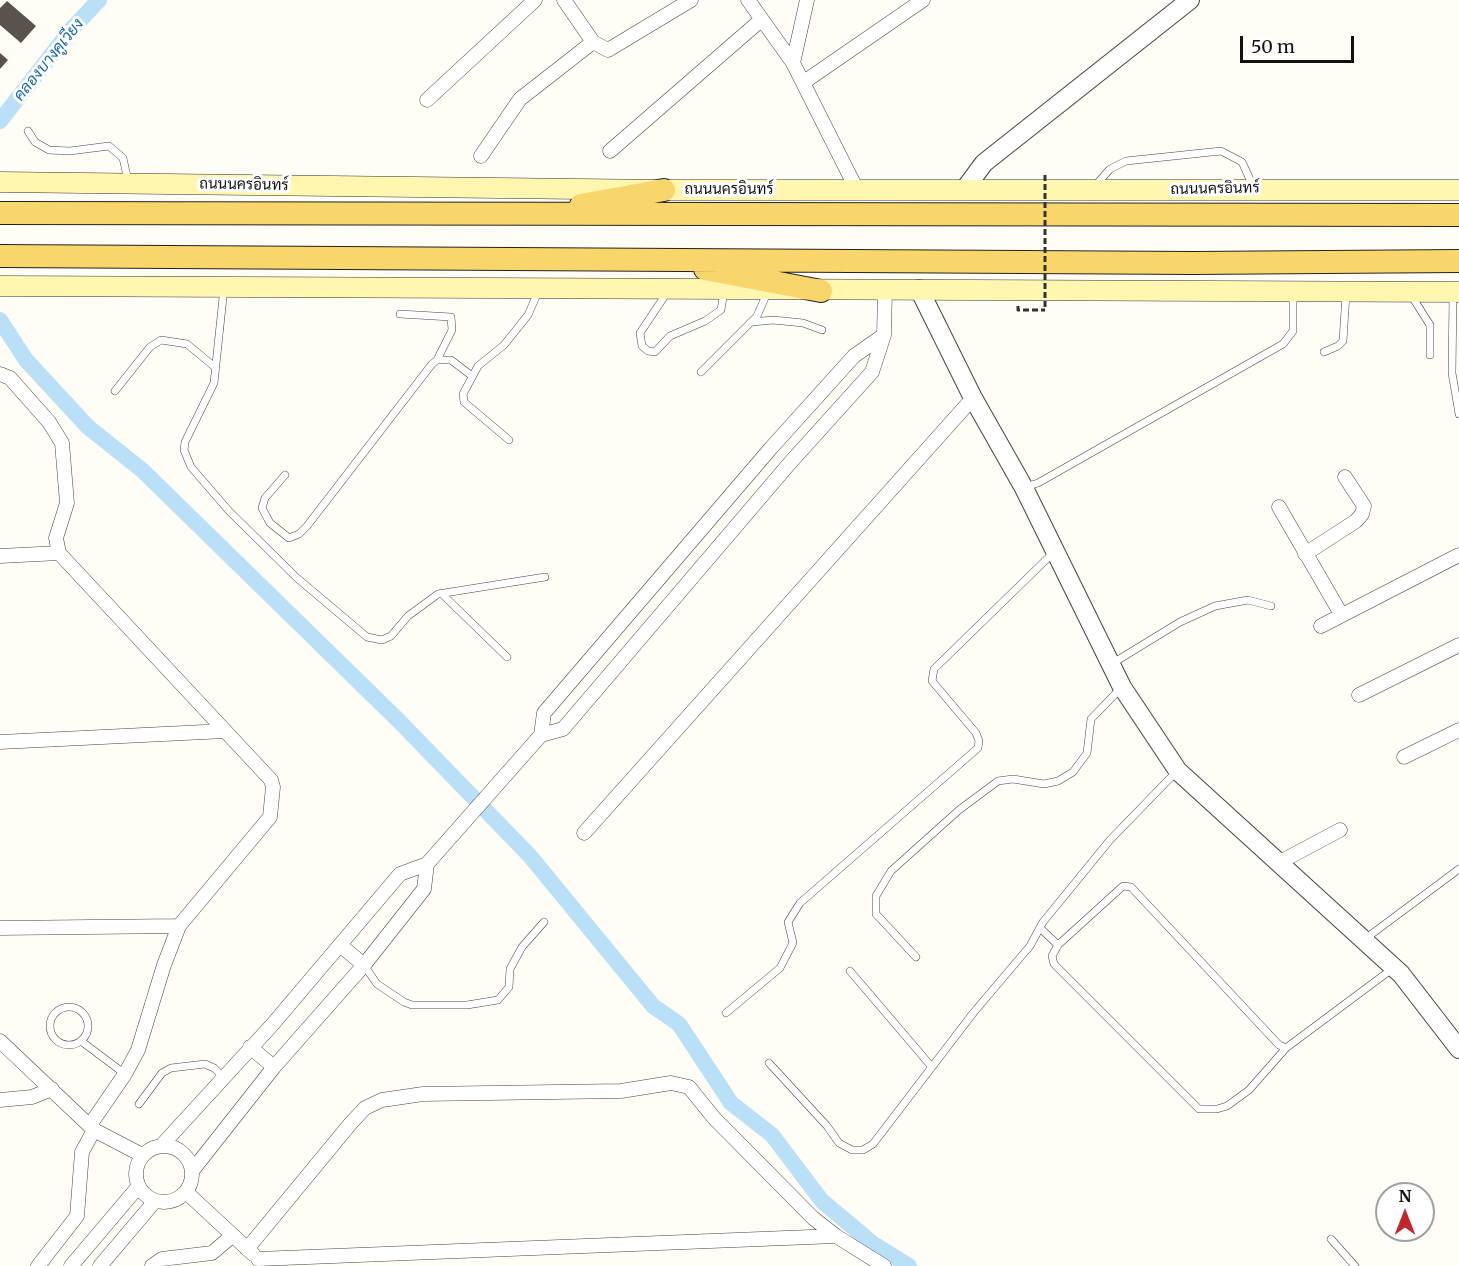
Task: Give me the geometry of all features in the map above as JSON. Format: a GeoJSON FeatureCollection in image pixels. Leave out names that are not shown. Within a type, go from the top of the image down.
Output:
{"type":"FeatureCollection","features":[{"type":"Feature","properties":{"kind":"main road","name":"ถนนนครอินทร์"},"geometry":{"type":"LineString","coordinates":[[0,182],[664,190],[1254,188],[1459,190]]}},
{"type":"Feature","properties":{"kind":"main road"},"geometry":{"type":"LineString","coordinates":[[520,216],[664,190]]}},
{"type":"Feature","properties":{"kind":"main road","name":"ถนนนครอินทร์"},"geometry":{"type":"LineString","coordinates":[[0,213],[520,216],[1459,215]]}},
{"type":"Feature","properties":{"kind":"main road"},"geometry":{"type":"LineString","coordinates":[[0,256],[1193,263],[1459,261]]}},
{"type":"Feature","properties":{"kind":"main road"},"geometry":{"type":"LineString","coordinates":[[646,258],[821,291]]}},
{"type":"Feature","properties":{"kind":"main road"},"geometry":{"type":"LineString","coordinates":[[0,285],[724,291],[919,289],[1456,292]]}},
{"type":"Feature","properties":{"kind":"street"},"geometry":{"type":"LineString","coordinates":[[427,100],[535,0]]}},
{"type":"Feature","properties":{"kind":"street"},"geometry":{"type":"LineString","coordinates":[[564,0],[593,42],[604,49],[616,48],[691,0]]}},
{"type":"Feature","properties":{"kind":"street"},"geometry":{"type":"LineString","coordinates":[[748,0],[804,82],[857,190]]}},
{"type":"Feature","properties":{"kind":"street"},"geometry":{"type":"LineString","coordinates":[[793,63],[807,0]]}},
{"type":"Feature","properties":{"kind":"street"},"geometry":{"type":"LineString","coordinates":[[804,82],[923,0]]}},
{"type":"Feature","properties":{"kind":"street"},"geometry":{"type":"LineString","coordinates":[[964,190],[984,163],[1190,0]]}},
{"type":"Feature","properties":{"kind":"street"},"geometry":{"type":"LineString","coordinates":[[610,151],[761,20]]}},
{"type":"Feature","properties":{"kind":"street"},"geometry":{"type":"LineString","coordinates":[[481,156],[520,99],[593,42]]}},
{"type":"Feature","properties":{"kind":"street"},"geometry":{"type":"LineString","coordinates":[[162,1145],[182,1152],[192,1171],[191,1182],[186,1192],[166,1202],[155,1201],[138,1187],[135,1176],[142,1155],[151,1148],[162,1145],[400,874],[427,864],[541,735],[563,729],[789,464],[872,372],[884,335],[885,289]]}},
{"type":"Feature","properties":{"kind":"street"},"geometry":{"type":"LineString","coordinates":[[919,289],[974,399],[1024,488],[1122,687],[1178,771],[1234,824],[1280,862],[1393,968],[1459,1049]]}},
{"type":"Feature","properties":{"kind":"street"},"geometry":{"type":"LineString","coordinates":[[541,735],[544,713],[626,617],[771,448],[854,356],[884,335]]}},
{"type":"Feature","properties":{"kind":"street"},"geometry":{"type":"LineString","coordinates":[[0,374],[10,378],[49,422],[62,443],[67,503],[56,538],[59,553],[271,780],[273,798],[270,817],[179,926],[138,1050],[92,1127],[82,1152],[77,1216],[38,1266]]}},
{"type":"Feature","properties":{"kind":"street"},"geometry":{"type":"LineString","coordinates":[[824,389],[842,406]]}},
{"type":"Feature","properties":{"kind":"street"},"geometry":{"type":"LineString","coordinates":[[584,833],[974,399]]}},
{"type":"Feature","properties":{"kind":"street"},"geometry":{"type":"LineString","coordinates":[[771,448],[789,464]]}},
{"type":"Feature","properties":{"kind":"street"},"geometry":{"type":"LineString","coordinates":[[1305,554],[1356,520],[1362,513],[1364,506],[1345,477]]}},
{"type":"Feature","properties":{"kind":"street"},"geometry":{"type":"LineString","coordinates":[[1279,507],[1341,614]]}},
{"type":"Feature","properties":{"kind":"street"},"geometry":{"type":"LineString","coordinates":[[0,555],[59,553]]}},
{"type":"Feature","properties":{"kind":"street"},"geometry":{"type":"LineString","coordinates":[[1321,626],[1459,555]]}},
{"type":"Feature","properties":{"kind":"street"},"geometry":{"type":"LineString","coordinates":[[626,617],[645,633]]}},
{"type":"Feature","properties":{"kind":"street"},"geometry":{"type":"LineString","coordinates":[[1359,695],[1459,645]]}},
{"type":"Feature","properties":{"kind":"street"},"geometry":{"type":"LineString","coordinates":[[1404,757],[1459,730]]}},
{"type":"Feature","properties":{"kind":"street"},"geometry":{"type":"LineString","coordinates":[[0,742],[225,731]]}},
{"type":"Feature","properties":{"kind":"street"},"geometry":{"type":"LineString","coordinates":[[1280,862],[1340,830]]}},
{"type":"Feature","properties":{"kind":"street"},"geometry":{"type":"LineString","coordinates":[[192,1171],[274,1067],[364,965],[424,889],[427,864]]}},
{"type":"Feature","properties":{"kind":"street"},"geometry":{"type":"LineString","coordinates":[[0,928],[179,926]]}},
{"type":"Feature","properties":{"kind":"street"},"geometry":{"type":"LineString","coordinates":[[340,945],[364,965]]}},
{"type":"Feature","properties":{"kind":"street"},"geometry":{"type":"LineString","coordinates":[[0,1041],[92,1127],[142,1155]]}},
{"type":"Feature","properties":{"kind":"street"},"geometry":{"type":"LineString","coordinates":[[250,1047],[274,1067]]}},
{"type":"Feature","properties":{"kind":"street"},"geometry":{"type":"LineString","coordinates":[[247,1249],[351,1123],[365,1108],[382,1100],[423,1095],[621,1091],[671,1083],[689,1087],[714,1118],[813,1218],[836,1236],[884,1266]]}},
{"type":"Feature","properties":{"kind":"street"},"geometry":{"type":"LineString","coordinates":[[0,1100],[32,1097],[52,1089]]}},
{"type":"Feature","properties":{"kind":"street"},"geometry":{"type":"LineString","coordinates":[[71,1266],[138,1187]]}},
{"type":"Feature","properties":{"kind":"street"},"geometry":{"type":"LineString","coordinates":[[186,1192],[262,1262],[836,1236]]}},
{"type":"Feature","properties":{"kind":"street"},"geometry":{"type":"LineString","coordinates":[[100,1266],[155,1201]]}},
{"type":"Feature","properties":{"kind":"street"},"geometry":{"type":"LineString","coordinates":[[152,1266],[162,1259],[212,1253],[232,1236]]}},
{"type":"Feature","properties":{"kind":"lane"},"geometry":{"type":"LineString","coordinates":[[28,131],[35,142],[49,150],[69,151],[104,145],[112,147],[123,158],[128,184]]}},
{"type":"Feature","properties":{"kind":"lane"},"geometry":{"type":"LineString","coordinates":[[1092,190],[1110,169],[1126,161],[1221,151],[1242,162],[1254,188]]}},
{"type":"Feature","properties":{"kind":"lane"},"geometry":{"type":"LineString","coordinates":[[224,288],[216,368],[208,399],[185,442],[184,450],[190,467],[297,578],[367,637],[375,640],[391,636],[408,616],[429,600],[442,594],[546,577]]}},
{"type":"Feature","properties":{"kind":"lane"},"geometry":{"type":"LineString","coordinates":[[509,440],[464,402],[463,394],[478,366],[504,345],[528,315],[539,289]]}},
{"type":"Feature","properties":{"kind":"lane"},"geometry":{"type":"LineString","coordinates":[[668,290],[640,333],[642,346],[648,351],[655,352],[670,336],[705,321],[721,310],[724,291]]}},
{"type":"Feature","properties":{"kind":"lane"},"geometry":{"type":"LineString","coordinates":[[701,372],[757,316],[768,291]]}},
{"type":"Feature","properties":{"kind":"lane"},"geometry":{"type":"LineString","coordinates":[[1024,488],[1038,483],[1283,344],[1293,331],[1293,291]]}},
{"type":"Feature","properties":{"kind":"lane"},"geometry":{"type":"LineString","coordinates":[[1324,352],[1338,346],[1343,341],[1346,292]]}},
{"type":"Feature","properties":{"kind":"lane"},"geometry":{"type":"LineString","coordinates":[[1409,292],[1430,326],[1430,355]]}},
{"type":"Feature","properties":{"kind":"lane"},"geometry":{"type":"LineString","coordinates":[[1456,292],[1452,373],[1459,414]]}},
{"type":"Feature","properties":{"kind":"lane"},"geometry":{"type":"LineString","coordinates":[[285,475],[265,498],[262,508],[270,523],[289,538],[300,534],[307,526],[437,360],[452,330],[451,317],[400,314]]}},
{"type":"Feature","properties":{"kind":"lane"},"geometry":{"type":"LineString","coordinates":[[752,322],[783,321],[822,330]]}},
{"type":"Feature","properties":{"kind":"lane"},"geometry":{"type":"LineString","coordinates":[[115,391],[150,347],[161,340],[187,344],[216,368]]}},
{"type":"Feature","properties":{"kind":"lane"},"geometry":{"type":"LineString","coordinates":[[437,360],[451,360],[472,376]]}},
{"type":"Feature","properties":{"kind":"lane"},"geometry":{"type":"LineString","coordinates":[[726,1013],[780,968],[793,944],[788,922],[800,903],[978,748],[979,741],[976,732],[932,681],[934,669],[1055,552]]}},
{"type":"Feature","properties":{"kind":"lane"},"geometry":{"type":"LineString","coordinates":[[442,594],[507,657]]}},
{"type":"Feature","properties":{"kind":"lane"},"geometry":{"type":"LineString","coordinates":[[1111,664],[1180,622],[1215,606],[1248,600],[1271,606]]}},
{"type":"Feature","properties":{"kind":"lane"},"geometry":{"type":"LineString","coordinates":[[916,957],[876,914],[876,896],[891,871],[959,810],[998,781],[1013,778],[1044,784],[1058,781],[1073,772],[1087,753],[1091,719],[1122,687]]}},
{"type":"Feature","properties":{"kind":"lane"},"geometry":{"type":"LineString","coordinates":[[769,1063],[827,1126],[839,1143],[852,1150],[863,1150],[873,1144],[893,1121],[931,1066],[1030,946],[1040,928],[1110,840],[1178,771]]}},
{"type":"Feature","properties":{"kind":"lane"},"geometry":{"type":"LineString","coordinates":[[1363,940],[1459,869]]}},
{"type":"Feature","properties":{"kind":"lane"},"geometry":{"type":"LineString","coordinates":[[1286,1048],[1280,1045],[1131,886],[1123,886],[1058,945],[1052,956],[1054,964],[1199,1108],[1217,1109],[1227,1106],[1249,1090],[1286,1048],[1393,968]]}},
{"type":"Feature","properties":{"kind":"lane"},"geometry":{"type":"LineString","coordinates":[[364,965],[377,984],[412,1005],[467,1005],[498,1000],[509,987],[510,969],[522,947],[543,922]]}},
{"type":"Feature","properties":{"kind":"lane"},"geometry":{"type":"LineString","coordinates":[[1040,928],[1058,945]]}},
{"type":"Feature","properties":{"kind":"lane"},"geometry":{"type":"LineString","coordinates":[[849,971],[931,1066]]}},
{"type":"Feature","properties":{"kind":"lane"},"geometry":{"type":"LineString","coordinates":[[71,1007],[84,1014],[88,1029],[81,1041],[67,1045],[54,1038],[50,1024],[57,1011],[71,1007]]}},
{"type":"Feature","properties":{"kind":"lane"},"geometry":{"type":"LineString","coordinates":[[81,1041],[125,1074]]}},
{"type":"Feature","properties":{"kind":"lane"},"geometry":{"type":"LineString","coordinates":[[139,1104],[162,1073],[171,1068],[205,1064],[214,1068],[222,1077]]}},
{"type":"Feature","properties":{"kind":"lane"},"geometry":{"type":"LineString","coordinates":[[1331,1239],[1355,1266]]}},
{"type":"Feature","properties":{"kind":"path"},"geometry":{"type":"LineString","coordinates":[[1018,310],[1045,310],[1045,175]]}},
{"type":"Feature","properties":{"kind":"building"},"geometry":{"type":"Polygon","coordinates":[[[7,1],[36,26],[21,43],[0,25],[0,8],[7,1]]]}},
{"type":"Feature","properties":{"kind":"building"},"geometry":{"type":"Polygon","coordinates":[[[0,53],[8,60],[0,69],[0,53]]]}},
{"type":"Feature","properties":{"kind":"waterway","name":"คลองบางคูเวียง"},"geometry":{"type":"LineString","coordinates":[[0,121],[70,31],[99,0]]}},
{"type":"Feature","properties":{"kind":"waterway"},"geometry":{"type":"LineString","coordinates":[[0,320],[26,360],[88,427],[142,470],[400,722],[530,856],[653,1006],[679,1024],[731,1103],[772,1135],[822,1201],[872,1243],[909,1266]]}}]}
